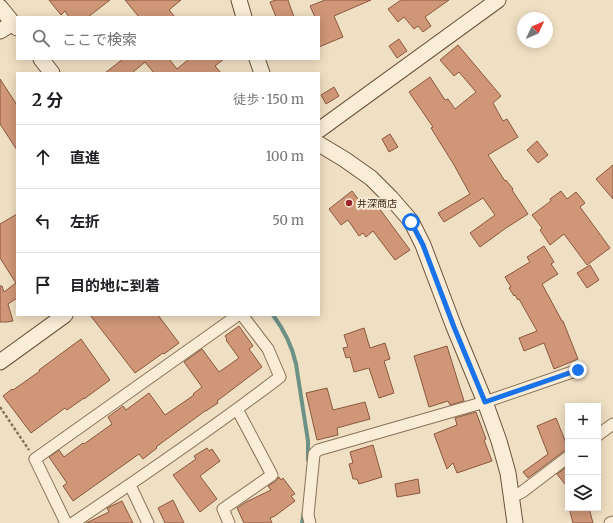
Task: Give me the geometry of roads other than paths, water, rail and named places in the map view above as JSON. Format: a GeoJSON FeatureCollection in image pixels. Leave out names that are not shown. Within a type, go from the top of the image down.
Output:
{"type":"FeatureCollection","features":[{"type":"Feature","properties":{"kind":"street"},"geometry":{"type":"LineString","coordinates":[[238,0],[244,16]]}},
{"type":"Feature","properties":{"kind":"street"},"geometry":{"type":"LineString","coordinates":[[320,129],[498,0]]}},
{"type":"Feature","properties":{"kind":"street"},"geometry":{"type":"LineString","coordinates":[[0,7],[15,25],[0,31]]}},
{"type":"Feature","properties":{"kind":"street"},"geometry":{"type":"LineString","coordinates":[[42,60],[51,72]]}},
{"type":"Feature","properties":{"kind":"street"},"geometry":{"type":"LineString","coordinates":[[257,60],[262,72]]}},
{"type":"Feature","properties":{"kind":"street"},"geometry":{"type":"LineString","coordinates":[[320,145],[344,158],[371,178],[391,198],[411,222],[423,245],[499,440],[508,473],[515,523]]}},
{"type":"Feature","properties":{"kind":"street"},"geometry":{"type":"LineString","coordinates":[[0,362],[64,316]]}},
{"type":"Feature","properties":{"kind":"street"},"geometry":{"type":"LineString","coordinates":[[66,523],[35,459],[237,316]]}},
{"type":"Feature","properties":{"kind":"street"},"geometry":{"type":"LineString","coordinates":[[73,523],[130,485],[280,377],[268,349],[243,316]]}},
{"type":"Feature","properties":{"kind":"street"},"geometry":{"type":"LineString","coordinates":[[310,523],[308,515],[314,454],[318,450],[485,402],[578,370]]}},
{"type":"Feature","properties":{"kind":"street"},"geometry":{"type":"LineString","coordinates":[[230,523],[222,509],[272,475],[237,409]]}},
{"type":"Feature","properties":{"kind":"street"},"geometry":{"type":"LineString","coordinates":[[601,433],[613,424]]}},
{"type":"Feature","properties":{"kind":"street"},"geometry":{"type":"LineString","coordinates":[[512,497],[522,492],[565,459]]}},
{"type":"Feature","properties":{"kind":"street"},"geometry":{"type":"LineString","coordinates":[[130,485],[148,523]]}},
{"type":"Feature","properties":{"kind":"waterway"},"geometry":{"type":"LineString","coordinates":[[274,316],[287,338],[296,364],[308,441],[308,460]]}},
{"type":"Feature","properties":{"kind":"waterway"},"geometry":{"type":"LineString","coordinates":[[302,523],[304,512]]}},
{"type":"Feature","properties":{"kind":"place","name":"井深商店"},"geometry":{"type":"Point","coordinates":[349,203]}}]}
